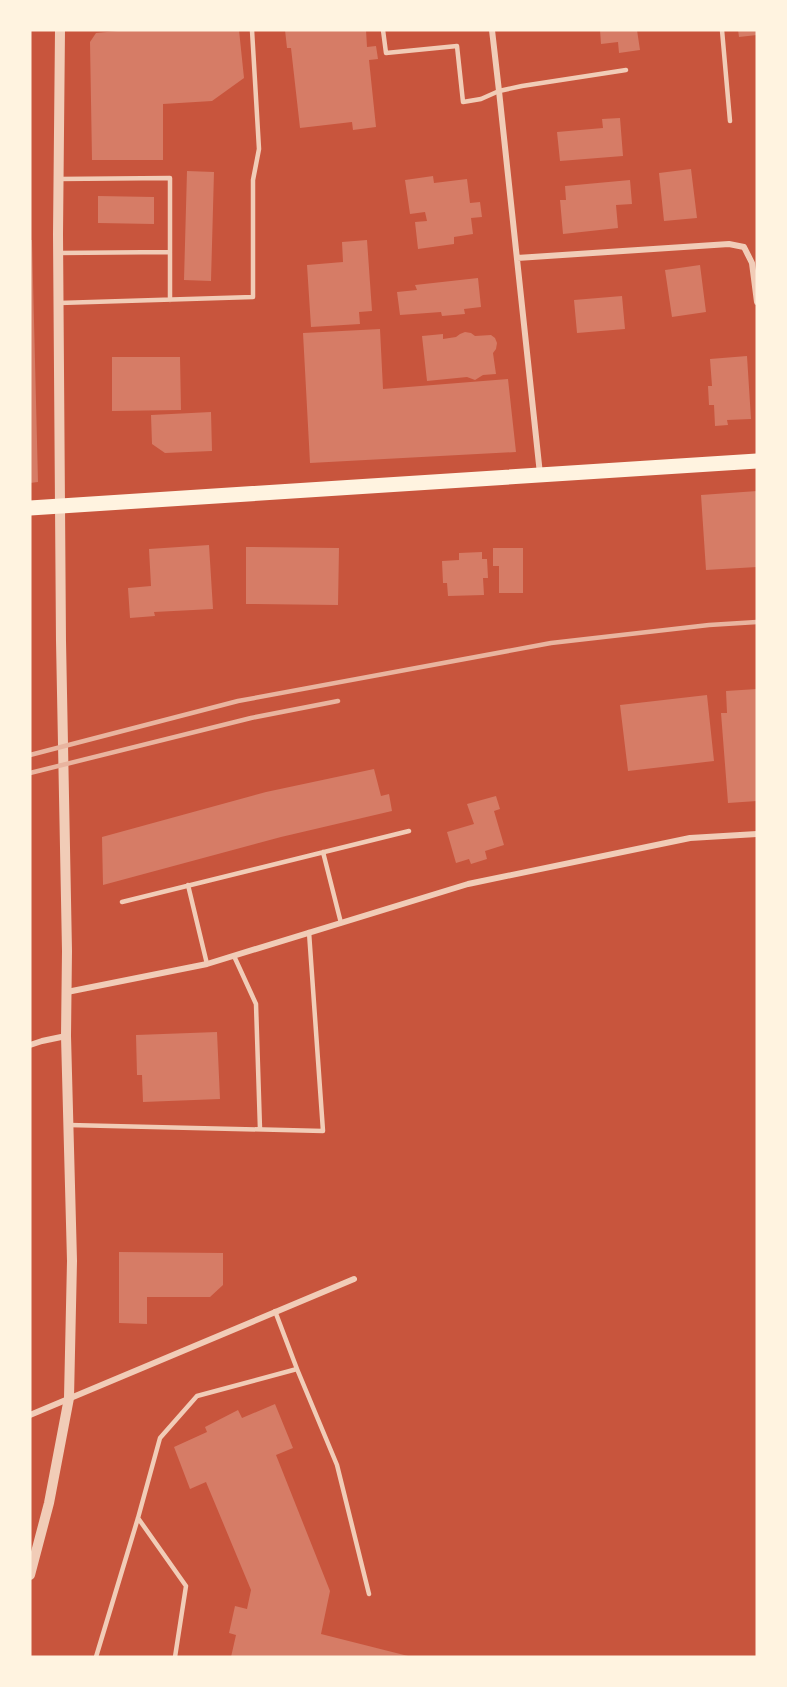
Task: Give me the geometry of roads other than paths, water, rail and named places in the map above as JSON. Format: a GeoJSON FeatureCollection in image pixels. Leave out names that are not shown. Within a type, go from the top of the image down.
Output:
{"type":"FeatureCollection","features":[{"type":"Feature","properties":{"kind":"main road"},"geometry":{"type":"LineString","coordinates":[[30,508],[757,461]]}},
{"type":"Feature","properties":{"kind":"street"},"geometry":{"type":"LineString","coordinates":[[30,1575],[49,1503],[69,1398],[72,1261],[66,1035],[67,951],[61,641],[58,303],[60,30]]}},
{"type":"Feature","properties":{"kind":"street"},"geometry":{"type":"LineString","coordinates":[[492,30],[540,475]]}},
{"type":"Feature","properties":{"kind":"street"},"geometry":{"type":"LineString","coordinates":[[518,258],[729,244],[744,247],[752,263],[757,302]]}},
{"type":"Feature","properties":{"kind":"street"},"geometry":{"type":"LineString","coordinates":[[67,992],[207,964],[468,884],[690,838],[757,834]]}},
{"type":"Feature","properties":{"kind":"street"},"geometry":{"type":"LineString","coordinates":[[30,1045],[66,1035]]}},
{"type":"Feature","properties":{"kind":"street"},"geometry":{"type":"LineString","coordinates":[[30,1415],[354,1279]]}},
{"type":"Feature","properties":{"kind":"lane"},"geometry":{"type":"LineString","coordinates":[[58,303],[253,297],[253,180],[259,150],[252,30]]}},
{"type":"Feature","properties":{"kind":"lane"},"geometry":{"type":"LineString","coordinates":[[383,30],[386,53],[457,46],[463,102],[481,99],[500,91],[522,86],[626,70]]}},
{"type":"Feature","properties":{"kind":"lane"},"geometry":{"type":"LineString","coordinates":[[722,30],[730,121]]}},
{"type":"Feature","properties":{"kind":"lane"},"geometry":{"type":"LineString","coordinates":[[58,179],[170,178],[170,300]]}},
{"type":"Feature","properties":{"kind":"lane"},"geometry":{"type":"LineString","coordinates":[[58,253],[170,252]]}},
{"type":"Feature","properties":{"kind":"lane"},"geometry":{"type":"LineString","coordinates":[[122,902],[409,831]]}},
{"type":"Feature","properties":{"kind":"lane"},"geometry":{"type":"LineString","coordinates":[[323,852],[341,923]]}},
{"type":"Feature","properties":{"kind":"lane"},"geometry":{"type":"LineString","coordinates":[[188,885],[207,964]]}},
{"type":"Feature","properties":{"kind":"lane"},"geometry":{"type":"LineString","coordinates":[[69,1125],[323,1131],[309,933]]}},
{"type":"Feature","properties":{"kind":"lane"},"geometry":{"type":"LineString","coordinates":[[234,956],[256,1004],[260,1129]]}},
{"type":"Feature","properties":{"kind":"lane"},"geometry":{"type":"LineString","coordinates":[[275,1311],[337,1466],[369,1594]]}},
{"type":"Feature","properties":{"kind":"lane"},"geometry":{"type":"LineString","coordinates":[[96,1657],[160,1438],[197,1396],[297,1369]]}},
{"type":"Feature","properties":{"kind":"lane"},"geometry":{"type":"LineString","coordinates":[[138,1518],[186,1586],[175,1657]]}},
{"type":"Feature","properties":{"kind":"railway"},"geometry":{"type":"LineString","coordinates":[[30,755],[238,701],[551,643],[709,625],[757,622]]}},
{"type":"Feature","properties":{"kind":"railway"},"geometry":{"type":"LineString","coordinates":[[30,773],[251,718],[338,701]]}}]}
